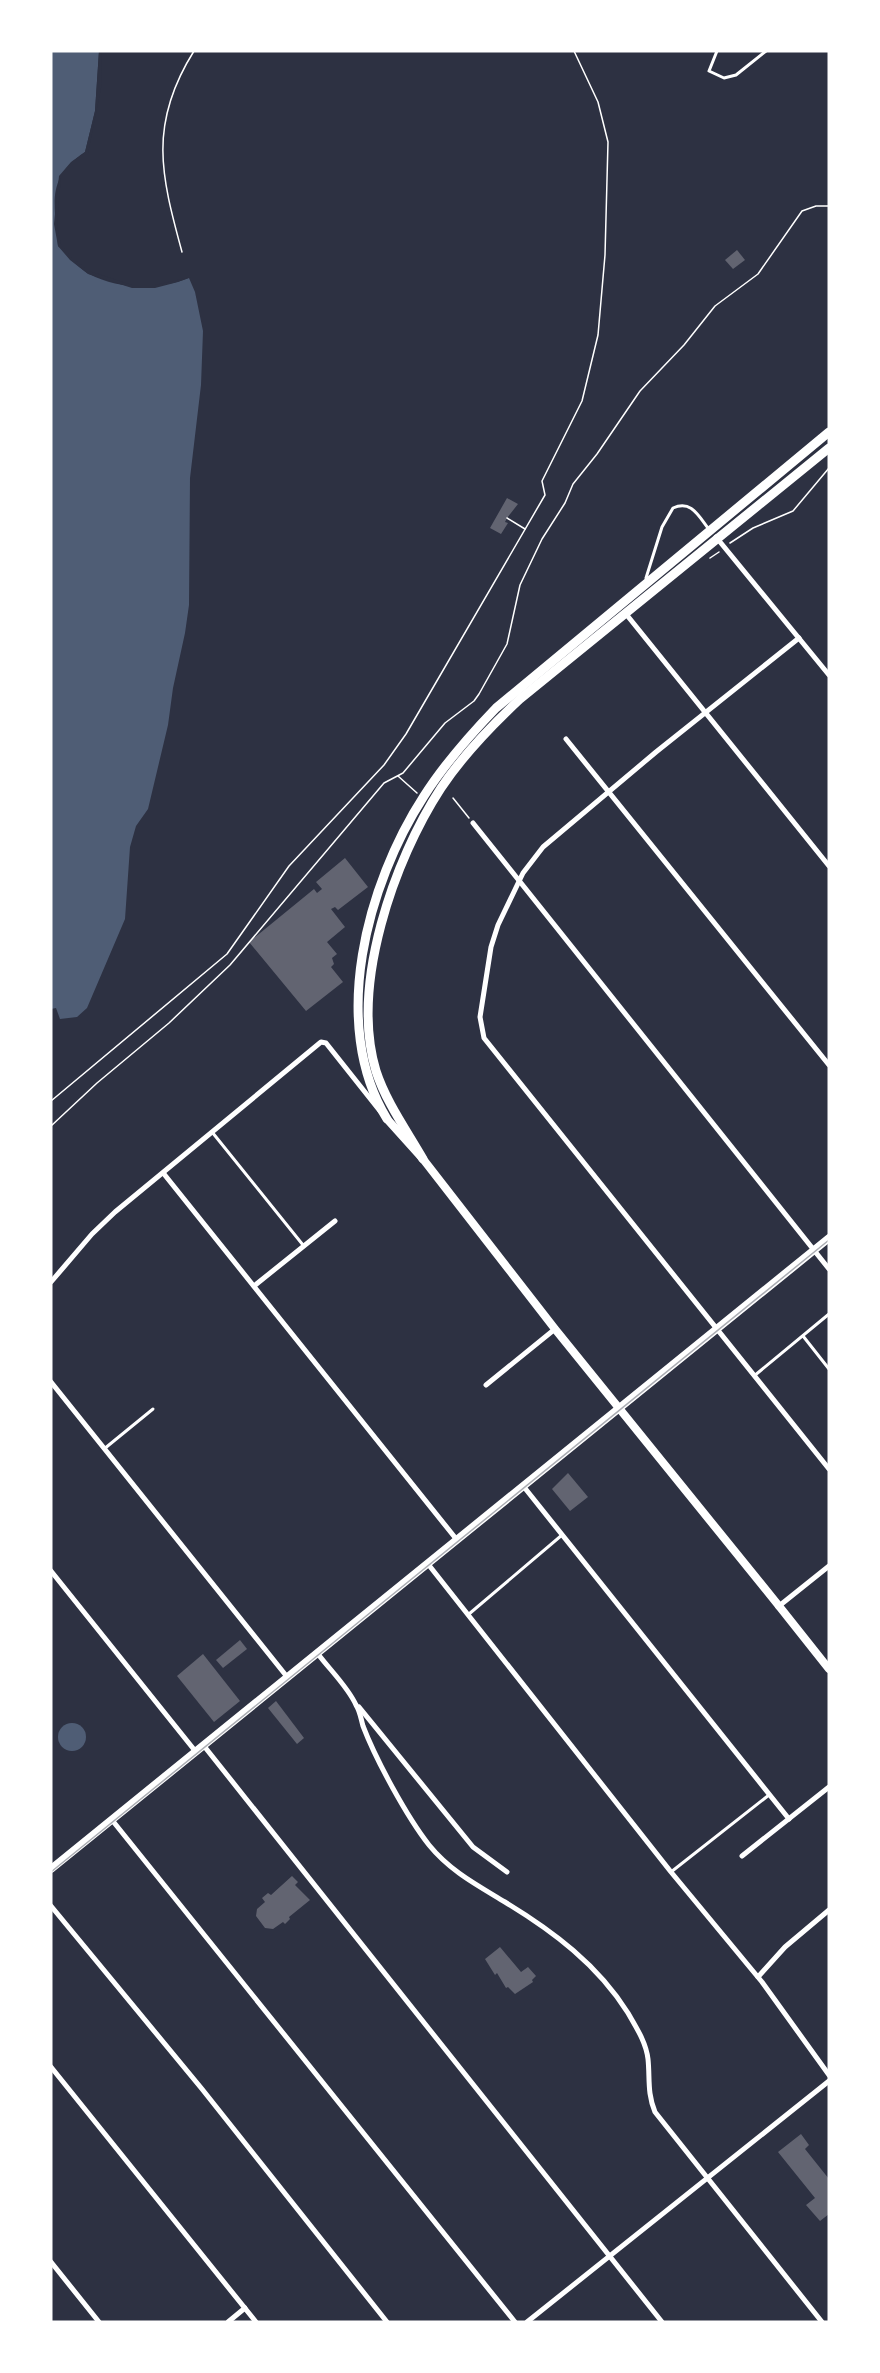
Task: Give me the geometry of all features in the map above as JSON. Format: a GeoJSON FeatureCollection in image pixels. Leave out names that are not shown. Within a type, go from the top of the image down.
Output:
{"type":"FeatureCollection","features":[{"type":"Feature","properties":{"kind":"highway"},"geometry":{"type":"LineString","coordinates":[[387,1119],[366,1075],[357,1028],[361,969],[376,900],[398,845],[423,797],[472,733],[531,676],[829,432]]}},
{"type":"Feature","properties":{"kind":"highway"},"geometry":{"type":"LineString","coordinates":[[423,1159],[387,1098],[376,1071],[370,1040],[371,979],[388,904],[420,825],[452,772],[490,728],[520,699],[829,448]]}},
{"type":"Feature","properties":{"kind":"main road"},"geometry":{"type":"LineString","coordinates":[[387,1119],[423,1159],[555,1329],[829,1669]]}},
{"type":"Feature","properties":{"kind":"main road"},"geometry":{"type":"LineString","coordinates":[[51,1869],[829,1238]]}},
{"type":"Feature","properties":{"kind":"street"},"geometry":{"type":"LineString","coordinates":[[709,529],[829,675]]}},
{"type":"Feature","properties":{"kind":"street"},"geometry":{"type":"LineString","coordinates":[[626,614],[829,866]]}},
{"type":"Feature","properties":{"kind":"street"},"geometry":{"type":"LineString","coordinates":[[799,638],[550,840],[523,873],[498,925],[490,947],[480,1017],[484,1038],[540,1110],[618,1202],[716,1329],[829,1469]]}},
{"type":"Feature","properties":{"kind":"street"},"geometry":{"type":"LineString","coordinates":[[566,739],[829,1065]]}},
{"type":"Feature","properties":{"kind":"street"},"geometry":{"type":"LineString","coordinates":[[473,823],[829,1269]]}},
{"type":"Feature","properties":{"kind":"street"},"geometry":{"type":"LineString","coordinates":[[51,1282],[92,1234],[321,1042],[326,1043],[387,1119]]}},
{"type":"Feature","properties":{"kind":"street"},"geometry":{"type":"LineString","coordinates":[[164,1174],[458,1540]]}},
{"type":"Feature","properties":{"kind":"street"},"geometry":{"type":"LineString","coordinates":[[254,1286],[335,1221]]}},
{"type":"Feature","properties":{"kind":"street"},"geometry":{"type":"LineString","coordinates":[[486,1385],[555,1329]]}},
{"type":"Feature","properties":{"kind":"street"},"geometry":{"type":"LineString","coordinates":[[51,1382],[288,1678]]}},
{"type":"Feature","properties":{"kind":"street"},"geometry":{"type":"LineString","coordinates":[[524,1487],[789,1819]]}},
{"type":"Feature","properties":{"kind":"street"},"geometry":{"type":"LineString","coordinates":[[428,1564],[671,1872],[758,1977],[829,2075]]}},
{"type":"Feature","properties":{"kind":"street"},"geometry":{"type":"LineString","coordinates":[[779,1606],[829,1566]]}},
{"type":"Feature","properties":{"kind":"street"},"geometry":{"type":"LineString","coordinates":[[51,1571],[196,1752]]}},
{"type":"Feature","properties":{"kind":"street"},"geometry":{"type":"LineString","coordinates":[[318,1654],[473,1847],[507,1872]]}},
{"type":"Feature","properties":{"kind":"street"},"geometry":{"type":"LineString","coordinates":[[356,1703],[364,1728],[394,1786],[430,1846],[462,1877],[540,1925],[582,1957],[622,2004],[647,2052],[649,2095],[655,2112],[822,2322]]}},
{"type":"Feature","properties":{"kind":"street"},"geometry":{"type":"LineString","coordinates":[[204,1746],[662,2322]]}},
{"type":"Feature","properties":{"kind":"street"},"geometry":{"type":"LineString","coordinates":[[742,1856],[829,1787]]}},
{"type":"Feature","properties":{"kind":"street"},"geometry":{"type":"LineString","coordinates":[[112,1820],[515,2322]]}},
{"type":"Feature","properties":{"kind":"street"},"geometry":{"type":"LineString","coordinates":[[51,1906],[202,2089],[387,2322]]}},
{"type":"Feature","properties":{"kind":"street"},"geometry":{"type":"LineString","coordinates":[[758,1977],[784,1947],[829,1910]]}},
{"type":"Feature","properties":{"kind":"street"},"geometry":{"type":"LineString","coordinates":[[51,2067],[256,2322]]}},
{"type":"Feature","properties":{"kind":"street"},"geometry":{"type":"LineString","coordinates":[[527,2322],[829,2081]]}},
{"type":"Feature","properties":{"kind":"street"},"geometry":{"type":"LineString","coordinates":[[51,2262],[99,2322]]}},
{"type":"Feature","properties":{"kind":"street"},"geometry":{"type":"LineString","coordinates":[[228,2322],[245,2308]]}},
{"type":"Feature","properties":{"kind":"lane"},"geometry":{"type":"LineString","coordinates":[[717,51],[709,71],[724,78],[736,75],[765,51]]}},
{"type":"Feature","properties":{"kind":"lane"},"geometry":{"type":"LineString","coordinates":[[643,585],[668,514],[680,505],[690,506],[709,529]]}},
{"type":"Feature","properties":{"kind":"lane"},"geometry":{"type":"LineString","coordinates":[[212,1132],[303,1246]]}},
{"type":"Feature","properties":{"kind":"lane"},"geometry":{"type":"LineString","coordinates":[[754,1376],[829,1314]]}},
{"type":"Feature","properties":{"kind":"lane"},"geometry":{"type":"LineString","coordinates":[[803,1336],[829,1369]]}},
{"type":"Feature","properties":{"kind":"lane"},"geometry":{"type":"LineString","coordinates":[[104,1449],[153,1409]]}},
{"type":"Feature","properties":{"kind":"lane"},"geometry":{"type":"LineString","coordinates":[[467,1616],[562,1535]]}},
{"type":"Feature","properties":{"kind":"lane"},"geometry":{"type":"LineString","coordinates":[[671,1872],[770,1794]]}},
{"type":"Feature","properties":{"kind":"path"},"geometry":{"type":"LineString","coordinates":[[182,252],[163,177],[162,145],[169,101],[194,51]]}},
{"type":"Feature","properties":{"kind":"path"},"geometry":{"type":"LineString","coordinates":[[51,1101],[227,954],[289,866],[396,750],[545,495],[542,481],[582,401],[599,328],[606,255],[608,142],[598,102],[574,51]]}},
{"type":"Feature","properties":{"kind":"path"},"geometry":{"type":"LineString","coordinates":[[51,1126],[97,1083],[169,1023],[230,965],[384,783],[408,768],[445,723],[474,701],[507,644],[514,603],[542,539],[565,503],[573,484],[597,454],[640,391],[684,345],[715,306],[759,274],[802,211],[816,206],[829,206]]}},
{"type":"Feature","properties":{"kind":"path"},"geometry":{"type":"LineString","coordinates":[[733,541],[753,528],[793,511],[829,468]]}},
{"type":"Feature","properties":{"kind":"path"},"geometry":{"type":"LineString","coordinates":[[507,518],[526,530]]}},
{"type":"Feature","properties":{"kind":"path"},"geometry":{"type":"LineString","coordinates":[[710,558],[717,553]]}},
{"type":"Feature","properties":{"kind":"path"},"geometry":{"type":"LineString","coordinates":[[398,776],[420,795]]}},
{"type":"Feature","properties":{"kind":"path"},"geometry":{"type":"LineString","coordinates":[[453,798],[469,818]]}},
{"type":"Feature","properties":{"kind":"water"},"geometry":{"type":"Polygon","coordinates":[[[51,51],[99,51],[95,111],[85,152],[63,172],[55,193],[58,246],[89,274],[113,283],[151,286],[189,278],[195,292],[203,331],[201,385],[190,478],[189,605],[168,725],[148,809],[136,826],[130,847],[125,919],[87,1008],[77,1017],[60,1019],[56,1008],[51,1009],[51,51]]]}},
{"type":"Feature","properties":{"kind":"water"},"geometry":{"type":"Polygon","coordinates":[[[72,1723],[82,1727],[86,1737],[82,1747],[72,1751],[62,1747],[58,1737],[62,1727],[72,1723]]]}},
{"type":"Feature","properties":{"kind":"pier"},"geometry":{"type":"Polygon","coordinates":[[[99,51],[102,51],[101,88],[88,153],[61,177],[57,224],[61,244],[72,258],[89,271],[132,285],[155,285],[191,277],[178,282],[155,288],[132,288],[88,274],[70,260],[58,246],[54,224],[59,176],[71,162],[85,152],[95,111],[99,51]]]}},
{"type":"Feature","properties":{"kind":"building"},"geometry":{"type":"Polygon","coordinates":[[[737,250],[745,260],[733,269],[725,260],[737,250]]]}},
{"type":"Feature","properties":{"kind":"building"},"geometry":{"type":"Polygon","coordinates":[[[507,498],[518,504],[507,518],[505,522],[508,523],[501,534],[490,528],[507,498]]]}},
{"type":"Feature","properties":{"kind":"building"},"geometry":{"type":"Polygon","coordinates":[[[345,858],[368,887],[338,910],[335,907],[331,909],[345,927],[327,942],[337,954],[332,958],[334,964],[331,967],[343,982],[306,1011],[249,942],[314,889],[317,893],[322,889],[316,882],[345,858]]]}},
{"type":"Feature","properties":{"kind":"building"},"geometry":{"type":"Polygon","coordinates":[[[568,1473],[588,1497],[570,1511],[552,1489],[568,1473]]]}},
{"type":"Feature","properties":{"kind":"building"},"geometry":{"type":"Polygon","coordinates":[[[240,1640],[247,1649],[223,1668],[216,1660],[240,1640]]]}},
{"type":"Feature","properties":{"kind":"building"},"geometry":{"type":"Polygon","coordinates":[[[203,1654],[240,1701],[214,1722],[177,1676],[203,1654]]]}},
{"type":"Feature","properties":{"kind":"building"},"geometry":{"type":"Polygon","coordinates":[[[276,1701],[304,1738],[297,1744],[268,1708],[276,1701]]]}},
{"type":"Feature","properties":{"kind":"building"},"geometry":{"type":"Polygon","coordinates":[[[292,1876],[298,1882],[295,1885],[310,1900],[289,1917],[290,1919],[285,1924],[283,1922],[273,1929],[265,1928],[256,1916],[257,1909],[265,1902],[262,1898],[268,1893],[271,1895],[292,1876]]]}},
{"type":"Feature","properties":{"kind":"building"},"geometry":{"type":"Polygon","coordinates":[[[500,1947],[521,1972],[528,1967],[536,1976],[533,1982],[515,1994],[508,1987],[506,1988],[485,1959],[500,1947]]]}},
{"type":"Feature","properties":{"kind":"building"},"geometry":{"type":"Polygon","coordinates":[[[801,2134],[809,2145],[805,2149],[829,2179],[829,2214],[820,2221],[806,2205],[815,2198],[778,2152],[801,2134]]]}},
{"type":"Feature","properties":{"kind":"tram line"},"geometry":{"type":"LineString","coordinates":[[51,1872],[829,1240]]}}]}
